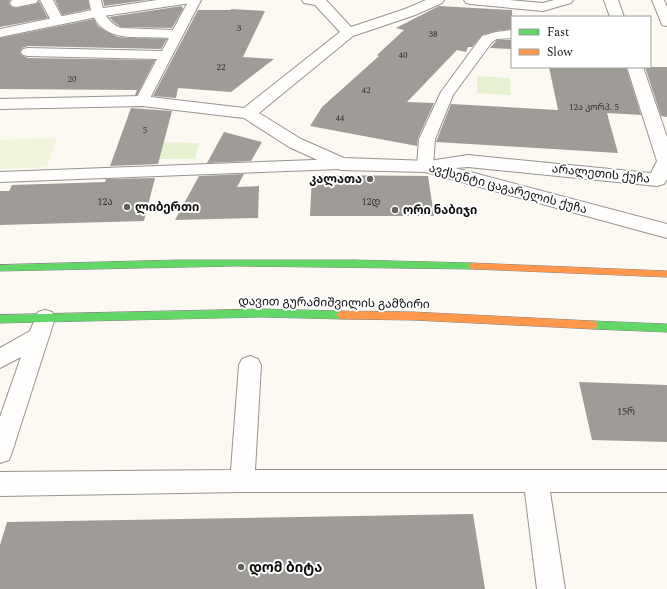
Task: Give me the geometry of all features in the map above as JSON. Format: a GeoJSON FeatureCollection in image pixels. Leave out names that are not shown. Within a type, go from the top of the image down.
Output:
{"type":"FeatureCollection","features":[{"type":"Feature","properties":{"kind":"main road"},"geometry":{"type":"LineString","coordinates":[[0,268],[242,262],[399,263],[667,274]]}},
{"type":"Feature","properties":{"kind":"main road","name":"დავით გურამიშვილის გამზირი"},"geometry":{"type":"LineString","coordinates":[[0,319],[42,327],[262,313],[389,315],[667,328]]}},
{"type":"Feature","properties":{"kind":"street"},"geometry":{"type":"LineString","coordinates":[[0,33],[58,21],[96,6],[184,0]]}},
{"type":"Feature","properties":{"kind":"street"},"geometry":{"type":"LineString","coordinates":[[309,0],[319,1],[348,33]]}},
{"type":"Feature","properties":{"kind":"street"},"geometry":{"type":"LineString","coordinates":[[248,112],[348,33],[410,12],[437,0]]}},
{"type":"Feature","properties":{"kind":"street"},"geometry":{"type":"LineString","coordinates":[[611,0],[617,16]]}},
{"type":"Feature","properties":{"kind":"street","name":"არალეთის ქუჩა"},"geometry":{"type":"LineString","coordinates":[[425,166],[468,161],[662,181],[666,161],[635,68]]}},
{"type":"Feature","properties":{"kind":"street","name":"ავქსენტი ცაგარელის ქუჩა"},"geometry":{"type":"LineString","coordinates":[[0,104],[142,101],[248,112],[295,143],[341,164],[425,166],[667,231]]}},
{"type":"Feature","properties":{"kind":"lane"},"geometry":{"type":"LineString","coordinates":[[16,3],[32,0]]}},
{"type":"Feature","properties":{"kind":"lane"},"geometry":{"type":"LineString","coordinates":[[46,0],[58,21]]}},
{"type":"Feature","properties":{"kind":"lane"},"geometry":{"type":"LineString","coordinates":[[142,101],[195,0]]}},
{"type":"Feature","properties":{"kind":"lane"},"geometry":{"type":"LineString","coordinates":[[470,0],[543,7],[567,0]]}},
{"type":"Feature","properties":{"kind":"lane"},"geometry":{"type":"LineString","coordinates":[[658,0],[667,22]]}},
{"type":"Feature","properties":{"kind":"lane"},"geometry":{"type":"LineString","coordinates":[[96,6],[113,30],[176,34]]}},
{"type":"Feature","properties":{"kind":"lane"},"geometry":{"type":"LineString","coordinates":[[425,166],[427,139],[446,95],[487,39],[511,34]]}},
{"type":"Feature","properties":{"kind":"lane"},"geometry":{"type":"LineString","coordinates":[[28,52],[167,55]]}},
{"type":"Feature","properties":{"kind":"lane"},"geometry":{"type":"LineString","coordinates":[[0,177],[341,164]]}},
{"type":"Feature","properties":{"kind":"lane"},"geometry":{"type":"LineString","coordinates":[[0,359],[42,327]]}},
{"type":"Feature","properties":{"kind":"lane"},"geometry":{"type":"LineString","coordinates":[[0,452],[42,327]]}},
{"type":"Feature","properties":{"kind":"lane"},"geometry":{"type":"LineString","coordinates":[[242,481],[250,365]]}},
{"type":"Feature","properties":{"kind":"lane"},"geometry":{"type":"LineString","coordinates":[[0,484],[242,481],[667,481]]}},
{"type":"Feature","properties":{"kind":"lane"},"geometry":{"type":"LineString","coordinates":[[536,481],[551,589]]}},
{"type":"Feature","properties":{"kind":"green space"},"geometry":{"type":"Polygon","coordinates":[[[477,76],[510,78],[511,95],[477,93],[477,76]]]}},
{"type":"Feature","properties":{"kind":"green space"},"geometry":{"type":"Polygon","coordinates":[[[57,138],[47,167],[0,169],[0,140],[57,138]]]}},
{"type":"Feature","properties":{"kind":"green space"},"geometry":{"type":"Polygon","coordinates":[[[158,142],[199,143],[195,159],[153,159],[158,142]]]}},
{"type":"Feature","properties":{"kind":"building"},"geometry":{"type":"Polygon","coordinates":[[[0,0],[10,0],[9,4],[16,8],[36,4],[39,1],[48,18],[0,27],[0,0]]]}},
{"type":"Feature","properties":{"kind":"building"},"geometry":{"type":"Polygon","coordinates":[[[55,0],[88,0],[90,9],[62,15],[55,0]]]}},
{"type":"Feature","properties":{"kind":"building"},"geometry":{"type":"Polygon","coordinates":[[[103,0],[147,0],[104,6],[103,0]]]}},
{"type":"Feature","properties":{"kind":"building"},"geometry":{"type":"Polygon","coordinates":[[[182,6],[183,9],[172,28],[121,27],[109,17],[182,6]]]}},
{"type":"Feature","properties":{"kind":"building"},"geometry":{"type":"Polygon","coordinates":[[[439,6],[512,10],[511,29],[482,35],[472,47],[468,47],[466,52],[457,50],[407,102],[434,103],[418,138],[417,146],[310,126],[322,107],[379,56],[377,55],[404,30],[396,28],[439,6]]]}},
{"type":"Feature","properties":{"kind":"building"},"geometry":{"type":"Polygon","coordinates":[[[231,9],[265,11],[243,57],[274,59],[231,92],[178,88],[176,98],[153,96],[198,10],[231,9]]]}},
{"type":"Feature","properties":{"kind":"building"},"geometry":{"type":"Polygon","coordinates":[[[94,19],[98,26],[118,37],[167,39],[161,49],[28,46],[22,48],[20,53],[28,58],[155,60],[137,95],[135,95],[137,90],[0,89],[0,38],[94,19]]]}},
{"type":"Feature","properties":{"kind":"building"},"geometry":{"type":"Polygon","coordinates":[[[497,40],[511,40],[511,49],[490,48],[497,40]]]}},
{"type":"Feature","properties":{"kind":"building"},"geometry":{"type":"Polygon","coordinates":[[[667,67],[667,117],[661,116],[645,68],[667,67]]]}},
{"type":"Feature","properties":{"kind":"building"},"geometry":{"type":"Polygon","coordinates":[[[549,68],[626,68],[641,115],[607,113],[618,153],[436,142],[451,104],[558,110],[549,68]]]}},
{"type":"Feature","properties":{"kind":"building"},"geometry":{"type":"Polygon","coordinates":[[[131,108],[172,111],[158,164],[110,166],[131,108]]]}},
{"type":"Feature","properties":{"kind":"building"},"geometry":{"type":"Polygon","coordinates":[[[224,132],[262,142],[251,161],[207,163],[224,132]]]}},
{"type":"Feature","properties":{"kind":"building"},"geometry":{"type":"Polygon","coordinates":[[[244,174],[237,187],[259,186],[258,218],[175,220],[199,176],[244,174]]]}},
{"type":"Feature","properties":{"kind":"building"},"geometry":{"type":"Polygon","coordinates":[[[312,175],[428,176],[434,216],[310,216],[312,175]]]}},
{"type":"Feature","properties":{"kind":"building"},"geometry":{"type":"Polygon","coordinates":[[[155,178],[144,221],[0,225],[0,191],[9,191],[12,185],[105,182],[106,179],[155,178]]]}},
{"type":"Feature","properties":{"kind":"building"},"geometry":{"type":"Polygon","coordinates":[[[579,382],[667,385],[667,442],[592,440],[579,382]]]}},
{"type":"Feature","properties":{"kind":"building","name":"დომ ბიტა"},"geometry":{"type":"Polygon","coordinates":[[[473,514],[485,589],[0,589],[0,545],[7,522],[473,514]]]}},
{"type":"Feature","properties":{"kind":"traffic: fast"},"geometry":{"type":"LineString","coordinates":[[0,268],[118,264],[236,263],[354,263],[472,266]]}},
{"type":"Feature","properties":{"kind":"traffic: fast"},"geometry":{"type":"LineString","coordinates":[[0,319],[262,313],[341,315]]}},
{"type":"Feature","properties":{"kind":"traffic: fast"},"geometry":{"type":"LineString","coordinates":[[593,325],[667,328]]}},
{"type":"Feature","properties":{"kind":"traffic: slow"},"geometry":{"type":"LineString","coordinates":[[472,266],[667,274]]}},
{"type":"Feature","properties":{"kind":"traffic: slow"},"geometry":{"type":"LineString","coordinates":[[341,315],[413,316],[593,325]]}},
{"type":"Feature","properties":{"kind":"place","name":"კალათა"},"geometry":{"type":"Point","coordinates":[370,179]}},
{"type":"Feature","properties":{"kind":"place","name":"ლიბერთი"},"geometry":{"type":"Point","coordinates":[127,207]}},
{"type":"Feature","properties":{"kind":"place","name":"ორი ნაბიჯი"},"geometry":{"type":"Point","coordinates":[395,210]}},
{"type":"Feature","properties":{"kind":"place","name":"დომ ბიტა"},"geometry":{"type":"Point","coordinates":[241,567]}}]}
